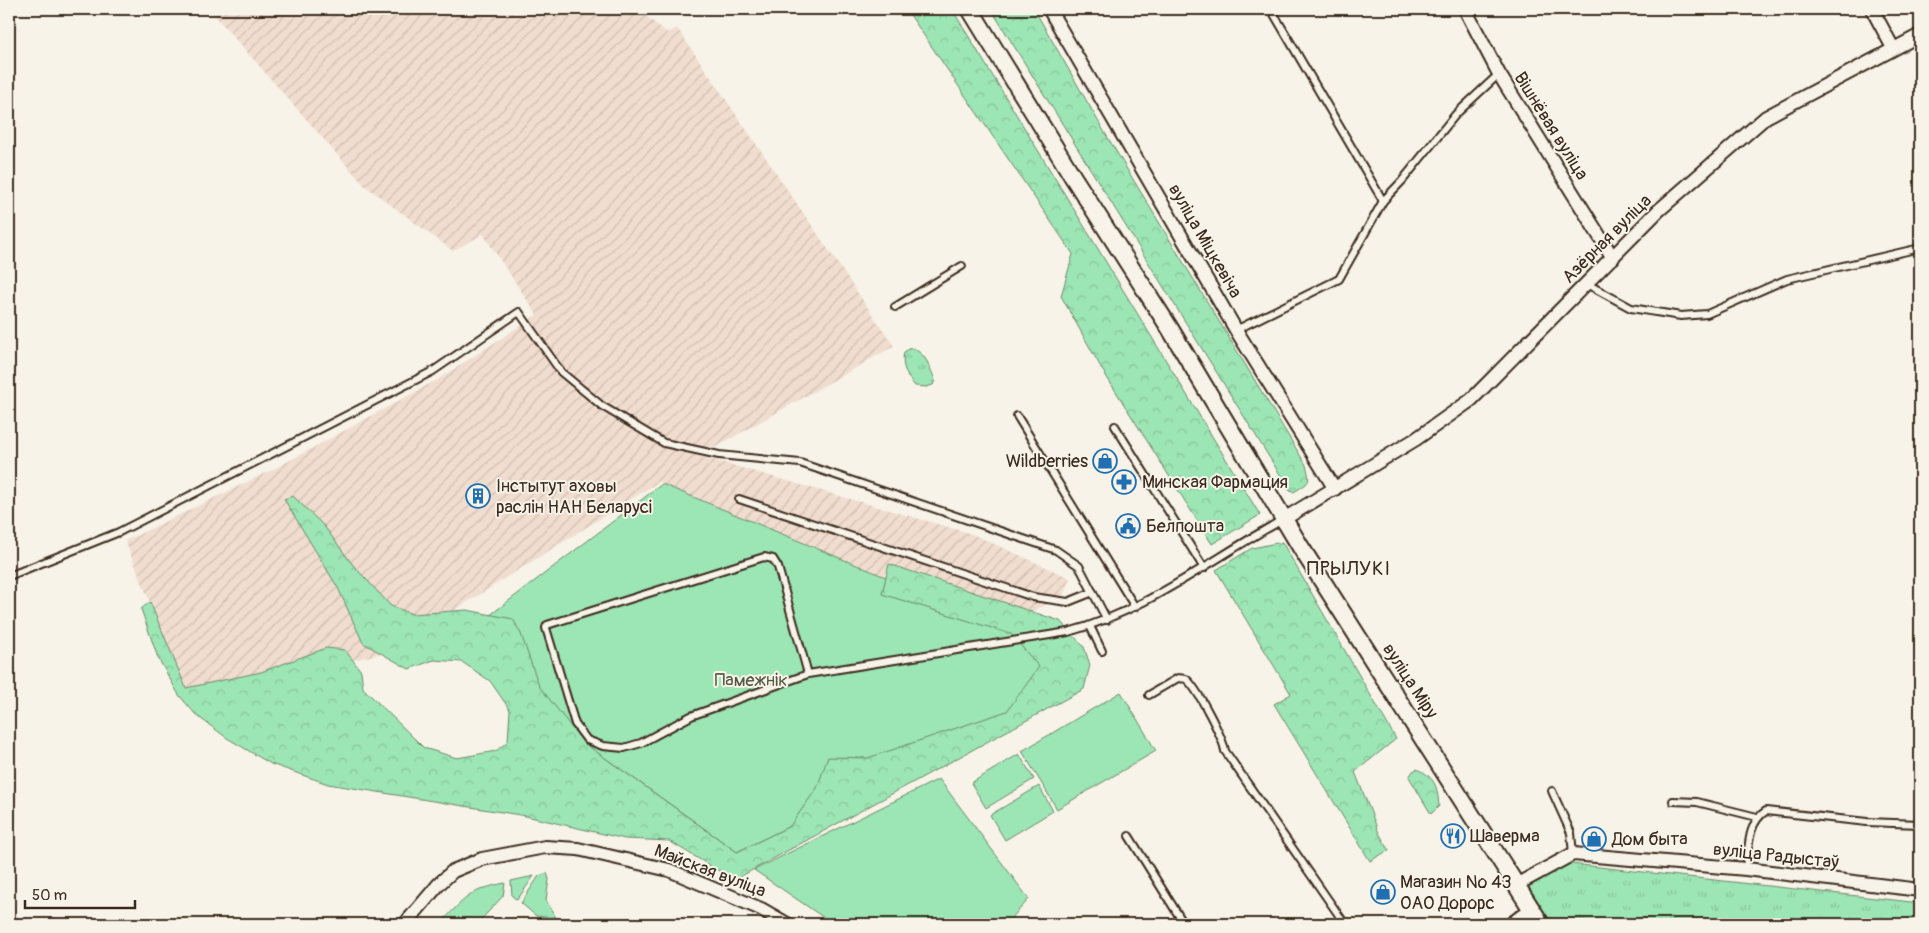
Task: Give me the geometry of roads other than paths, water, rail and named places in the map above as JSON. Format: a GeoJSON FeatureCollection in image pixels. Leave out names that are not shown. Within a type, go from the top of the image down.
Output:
{"type":"FeatureCollection","features":[{"type":"Feature","properties":{"kind":"street","name":"вуліца Міру"},"geometry":{"type":"LineString","coordinates":[[970,9],[1073,177],[1169,327],[1284,519],[1541,924]]}},
{"type":"Feature","properties":{"kind":"street","name":"вуліца Міцкевіча"},"geometry":{"type":"LineString","coordinates":[[1049,9],[1236,330],[1334,489]]}},
{"type":"Feature","properties":{"kind":"street","name":"Вішнёвая вуліца"},"geometry":{"type":"LineString","coordinates":[[1465,9],[1499,74],[1612,258]]}},
{"type":"Feature","properties":{"kind":"street"},"geometry":{"type":"LineString","coordinates":[[1872,9],[1893,48]]}},
{"type":"Feature","properties":{"kind":"street","name":"Азёрная вуліца"},"geometry":{"type":"LineString","coordinates":[[1284,519],[1416,439],[1471,400],[1658,211],[1766,117],[1920,35]]}},
{"type":"Feature","properties":{"kind":"street","name":"Майская вуліца"},"geometry":{"type":"LineString","coordinates":[[405,924],[439,884],[453,871],[482,859],[545,847],[578,849],[669,870],[761,909],[787,924]]}},
{"type":"Feature","properties":{"kind":"street"},"geometry":{"type":"LineString","coordinates":[[1516,885],[1573,854]]}},
{"type":"Feature","properties":{"kind":"street","name":"вуліца Радыстаў"},"geometry":{"type":"LineString","coordinates":[[1573,854],[1746,869],[1920,890]]}},
{"type":"Feature","properties":{"kind":"street"},"geometry":{"type":"LineString","coordinates":[[1511,924],[1531,908]]}},
{"type":"Feature","properties":{"kind":"lane"},"geometry":{"type":"LineString","coordinates":[[1271,9],[1383,201]]}},
{"type":"Feature","properties":{"kind":"lane"},"geometry":{"type":"LineString","coordinates":[[1236,330],[1339,279],[1383,201],[1402,181],[1456,114],[1499,74]]}},
{"type":"Feature","properties":{"kind":"lane"},"geometry":{"type":"LineString","coordinates":[[1587,284],[1631,308],[1681,316],[1707,314],[1787,279],[1920,248]]}},
{"type":"Feature","properties":{"kind":"lane"},"geometry":{"type":"LineString","coordinates":[[895,307],[962,266]]}},
{"type":"Feature","properties":{"kind":"lane"},"geometry":{"type":"LineString","coordinates":[[9,576],[119,532],[424,375],[519,312],[561,372],[602,406],[664,443],[719,455],[800,463],[1056,550],[1079,566],[1107,620]]}},
{"type":"Feature","properties":{"kind":"lane"},"geometry":{"type":"LineString","coordinates":[[1017,416],[1136,607]]}},
{"type":"Feature","properties":{"kind":"lane"},"geometry":{"type":"LineString","coordinates":[[1115,426],[1204,568]]}},
{"type":"Feature","properties":{"kind":"lane"},"geometry":{"type":"LineString","coordinates":[[739,499],[1033,597],[1068,602],[1093,592]]}},
{"type":"Feature","properties":{"kind":"lane"},"geometry":{"type":"LineString","coordinates":[[808,674],[778,567],[773,559],[764,557],[547,625],[546,628],[575,724],[587,740],[603,746],[624,748],[641,743],[691,716],[808,674],[1068,632],[1090,626],[1136,607],[1284,519]]}},
{"type":"Feature","properties":{"kind":"lane"},"geometry":{"type":"LineString","coordinates":[[1090,626],[1102,651]]}},
{"type":"Feature","properties":{"kind":"lane"},"geometry":{"type":"LineString","coordinates":[[1149,695],[1178,678],[1185,679],[1193,687],[1223,738],[1225,751],[1345,924]]}},
{"type":"Feature","properties":{"kind":"lane"},"geometry":{"type":"LineString","coordinates":[[1552,791],[1571,833],[1573,854]]}},
{"type":"Feature","properties":{"kind":"lane"},"geometry":{"type":"LineString","coordinates":[[1673,801],[1697,802],[1757,817]]}},
{"type":"Feature","properties":{"kind":"lane"},"geometry":{"type":"LineString","coordinates":[[1746,869],[1752,827],[1757,817],[1766,811],[1867,822],[1920,824]]}},
{"type":"Feature","properties":{"kind":"lane"},"geometry":{"type":"LineString","coordinates":[[1129,836],[1184,924]]}},
{"type":"Feature","properties":{"kind":"place","name":"Wildberries"},"geometry":{"type":"Point","coordinates":[1105,461]}},
{"type":"Feature","properties":{"kind":"place","name":"Минская Фармация"},"geometry":{"type":"Point","coordinates":[1124,482]}},
{"type":"Feature","properties":{"kind":"place","name":"Інстытут аховы раслін НАН Беларусі"},"geometry":{"type":"Point","coordinates":[478,496]}},
{"type":"Feature","properties":{"kind":"place","name":"Белпошта"},"geometry":{"type":"Point","coordinates":[1128,526]}},
{"type":"Feature","properties":{"kind":"place","name":"Шаверма"},"geometry":{"type":"Point","coordinates":[1453,836]}},
{"type":"Feature","properties":{"kind":"place","name":"Дом быта"},"geometry":{"type":"Point","coordinates":[1594,839]}},
{"type":"Feature","properties":{"kind":"place","name":"Магазин № 43 ОАО Дорорс"},"geometry":{"type":"Point","coordinates":[1383,892]}},
{"type":"Feature","properties":{"kind":"district","name":"ПРЫЛУКІ"},"geometry":{"type":"Point","coordinates":[1349,568]}},
{"type":"Feature","properties":{"kind":"park label","name":"Памежнік"},"geometry":{"type":"Point","coordinates":[751,680]}}]}
